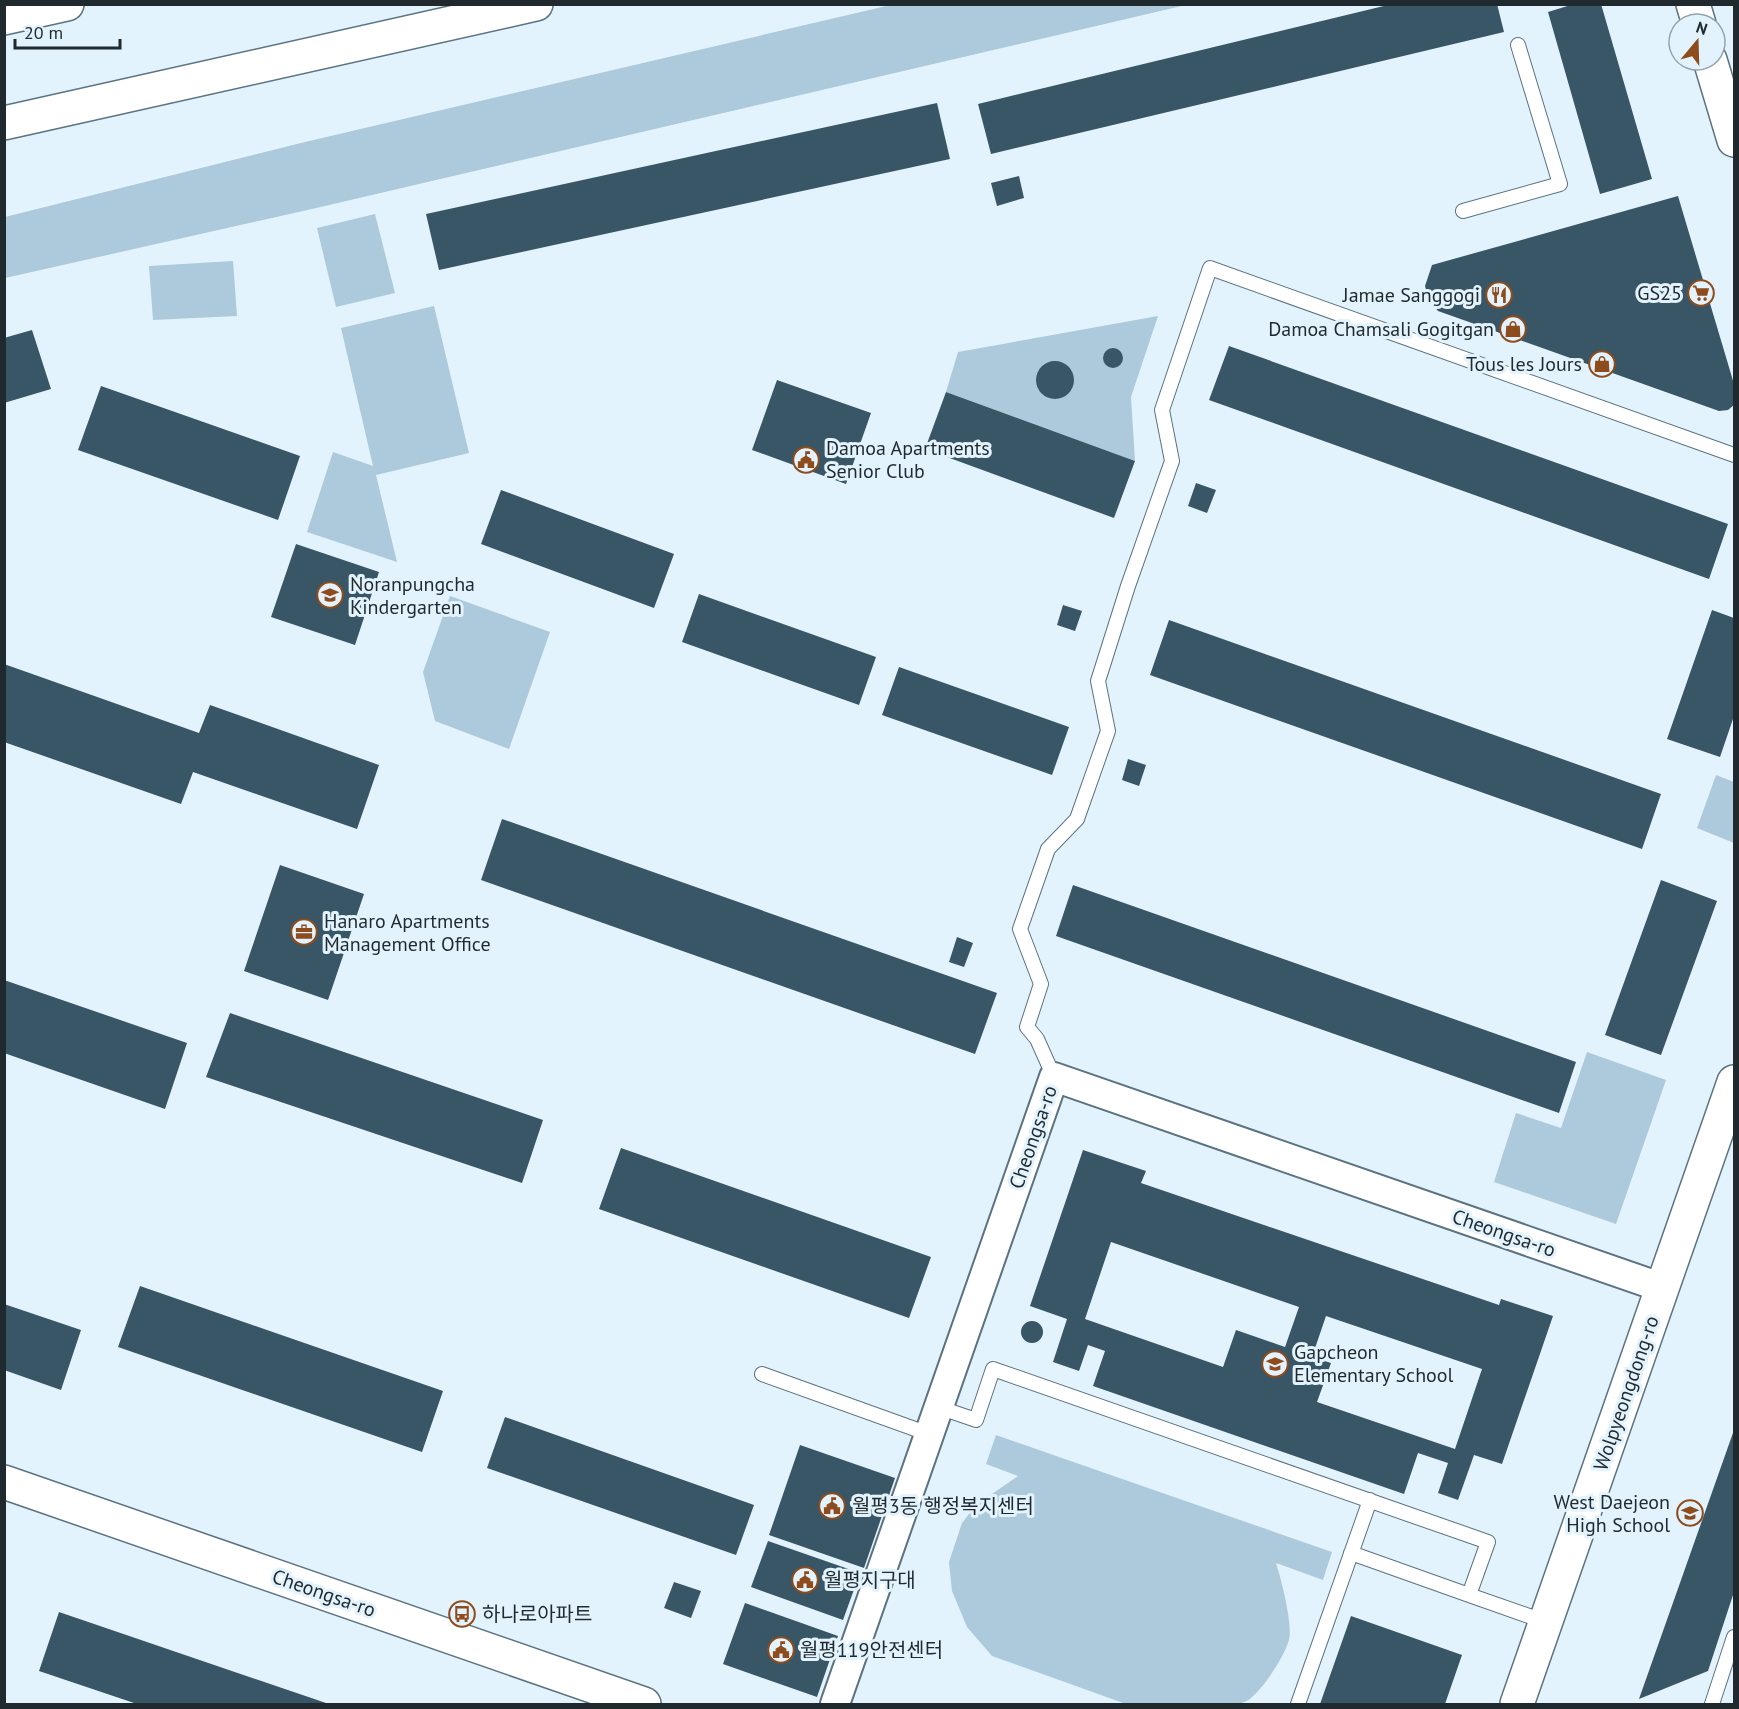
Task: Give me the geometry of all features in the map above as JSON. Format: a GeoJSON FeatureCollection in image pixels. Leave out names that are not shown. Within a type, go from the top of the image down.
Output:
{"type":"FeatureCollection","features":[{"type":"Feature","properties":{"kind":"street"},"geometry":{"type":"LineString","coordinates":[[4,18],[67,4]]}},
{"type":"Feature","properties":{"kind":"street"},"geometry":{"type":"LineString","coordinates":[[4,123],[536,4]]}},
{"type":"Feature","properties":{"kind":"street"},"geometry":{"type":"LineString","coordinates":[[1714,72],[1734,141]]}},
{"type":"Feature","properties":{"kind":"street","name":"Cheongsa-ro"},"geometry":{"type":"LineString","coordinates":[[835,1704],[1054,1077],[1663,1288]]}},
{"type":"Feature","properties":{"kind":"street","name":"Wolpyeongdong-ro"},"geometry":{"type":"LineString","coordinates":[[1517,1704],[1734,1082]]}},
{"type":"Feature","properties":{"kind":"street","name":"Cheongsa-ro"},"geometry":{"type":"LineString","coordinates":[[4,1482],[644,1704]]}},
{"type":"Feature","properties":{"kind":"lane"},"geometry":{"type":"LineString","coordinates":[[1463,211],[1560,184],[1518,45]]}},
{"type":"Feature","properties":{"kind":"lane"},"geometry":{"type":"LineString","coordinates":[[1054,1077],[1037,1039],[1027,1027],[1041,984],[1020,929],[1048,849],[1077,819],[1108,731],[1098,681],[1128,586],[1172,461],[1162,410],[1210,268],[1734,455]]}},
{"type":"Feature","properties":{"kind":"lane"},"geometry":{"type":"LineString","coordinates":[[938,1407],[976,1420],[993,1369],[1370,1500],[1488,1542],[1470,1595]]}},
{"type":"Feature","properties":{"kind":"lane"},"geometry":{"type":"LineString","coordinates":[[762,1374],[929,1434]]}},
{"type":"Feature","properties":{"kind":"lane"},"geometry":{"type":"LineString","coordinates":[[1298,1704],[1370,1500]]}},
{"type":"Feature","properties":{"kind":"lane"},"geometry":{"type":"LineString","coordinates":[[1351,1553],[1546,1622]]}},
{"type":"Feature","properties":{"kind":"lane"},"geometry":{"type":"LineString","coordinates":[[1712,1704],[1734,1637]]}},
{"type":"Feature","properties":{"kind":"shaded area"},"geometry":{"type":"Polygon","coordinates":[[[895,4],[1186,5],[312,209],[5,278],[5,217],[305,142],[895,4]]]}},
{"type":"Feature","properties":{"kind":"shaded area"},"geometry":{"type":"Polygon","coordinates":[[[375,214],[395,293],[336,307],[317,228],[375,214]]]}},
{"type":"Feature","properties":{"kind":"shaded area"},"geometry":{"type":"Polygon","coordinates":[[[233,261],[237,316],[153,320],[149,266],[233,261]]]}},
{"type":"Feature","properties":{"kind":"shaded area"},"geometry":{"type":"Polygon","coordinates":[[[434,306],[469,453],[376,475],[397,562],[307,532],[333,452],[373,466],[341,328],[434,306]]]}},
{"type":"Feature","properties":{"kind":"shaded area"},"geometry":{"type":"Polygon","coordinates":[[[1158,316],[1131,397],[1135,461],[946,392],[958,352],[1158,316]]]}},
{"type":"Feature","properties":{"kind":"shaded area"},"geometry":{"type":"Polygon","coordinates":[[[450,596],[550,632],[509,749],[435,721],[423,672],[450,596]]]}},
{"type":"Feature","properties":{"kind":"shaded area"},"geometry":{"type":"Polygon","coordinates":[[[1716,775],[1734,782],[1734,843],[1697,828],[1716,775]]]}},
{"type":"Feature","properties":{"kind":"shaded area"},"geometry":{"type":"Polygon","coordinates":[[[1587,1052],[1666,1080],[1616,1224],[1494,1182],[1516,1113],[1561,1128],[1587,1052]]]}},
{"type":"Feature","properties":{"kind":"shaded area"},"geometry":{"type":"Polygon","coordinates":[[[996,1435],[1332,1552],[1323,1580],[1276,1563],[1288,1613],[1289,1640],[1278,1663],[1256,1693],[1239,1704],[1126,1704],[992,1656],[967,1627],[952,1591],[949,1562],[962,1523],[976,1505],[1018,1476],[986,1464],[996,1435]]]}},
{"type":"Feature","properties":{"kind":"building"},"geometry":{"type":"Polygon","coordinates":[[[1392,4],[1497,4],[1504,32],[991,154],[978,104],[1392,4]]]}},
{"type":"Feature","properties":{"kind":"building"},"geometry":{"type":"Polygon","coordinates":[[[1574,4],[1601,4],[1652,179],[1600,194],[1548,12],[1574,4]]]}},
{"type":"Feature","properties":{"kind":"building"},"geometry":{"type":"Polygon","coordinates":[[[937,103],[950,159],[439,270],[426,214],[937,103]]]}},
{"type":"Feature","properties":{"kind":"building"},"geometry":{"type":"Polygon","coordinates":[[[1019,176],[1024,198],[997,206],[991,183],[1019,176]]]}},
{"type":"Feature","properties":{"kind":"building"},"geometry":{"type":"Polygon","coordinates":[[[1678,196],[1734,384],[1734,405],[1728,410],[1719,411],[1438,311],[1429,300],[1425,286],[1432,265],[1678,196]]]}},
{"type":"Feature","properties":{"kind":"building"},"geometry":{"type":"Polygon","coordinates":[[[32,330],[51,389],[4,403],[4,338],[32,330]]]}},
{"type":"Feature","properties":{"kind":"building"},"geometry":{"type":"Polygon","coordinates":[[[1229,346],[1728,524],[1709,579],[1209,400],[1229,346]]]}},
{"type":"Feature","properties":{"kind":"building"},"geometry":{"type":"Polygon","coordinates":[[[1113,348],[1120,351],[1123,358],[1120,365],[1113,368],[1106,365],[1103,358],[1106,351],[1113,348]]]}},
{"type":"Feature","properties":{"kind":"building"},"geometry":{"type":"Polygon","coordinates":[[[1055,361],[1068,367],[1074,380],[1068,393],[1055,399],[1042,393],[1036,380],[1042,367],[1055,361]]]}},
{"type":"Feature","properties":{"kind":"building"},"geometry":{"type":"Polygon","coordinates":[[[777,380],[871,413],[846,484],[752,450],[777,380]]]}},
{"type":"Feature","properties":{"kind":"building"},"geometry":{"type":"Polygon","coordinates":[[[101,386],[300,456],[278,520],[78,450],[101,386]]]}},
{"type":"Feature","properties":{"kind":"building"},"geometry":{"type":"Polygon","coordinates":[[[946,392],[1135,461],[1114,518],[925,449],[946,392]]]}},
{"type":"Feature","properties":{"kind":"building"},"geometry":{"type":"Polygon","coordinates":[[[1196,483],[1216,490],[1207,513],[1188,506],[1196,483]]]}},
{"type":"Feature","properties":{"kind":"building"},"geometry":{"type":"Polygon","coordinates":[[[501,490],[674,554],[654,608],[481,544],[501,490]]]}},
{"type":"Feature","properties":{"kind":"building"},"geometry":{"type":"Polygon","coordinates":[[[296,544],[379,572],[355,645],[271,617],[296,544]]]}},
{"type":"Feature","properties":{"kind":"building"},"geometry":{"type":"Polygon","coordinates":[[[699,594],[876,657],[859,705],[682,642],[699,594]]]}},
{"type":"Feature","properties":{"kind":"building"},"geometry":{"type":"Polygon","coordinates":[[[1063,605],[1082,611],[1075,631],[1057,625],[1063,605]]]}},
{"type":"Feature","properties":{"kind":"building"},"geometry":{"type":"Polygon","coordinates":[[[1712,610],[1734,618],[1734,716],[1720,757],[1667,739],[1712,610]]]}},
{"type":"Feature","properties":{"kind":"building"},"geometry":{"type":"Polygon","coordinates":[[[1169,620],[1661,794],[1642,849],[1150,675],[1169,620]]]}},
{"type":"Feature","properties":{"kind":"building"},"geometry":{"type":"Polygon","coordinates":[[[4,664],[199,733],[210,705],[379,765],[357,829],[193,772],[181,804],[4,742],[4,664]]]}},
{"type":"Feature","properties":{"kind":"building"},"geometry":{"type":"Polygon","coordinates":[[[899,667],[1069,727],[1052,775],[882,715],[899,667]]]}},
{"type":"Feature","properties":{"kind":"building"},"geometry":{"type":"Polygon","coordinates":[[[1128,759],[1146,765],[1139,786],[1122,780],[1128,759]]]}},
{"type":"Feature","properties":{"kind":"building"},"geometry":{"type":"Polygon","coordinates":[[[502,819],[997,993],[975,1054],[481,880],[502,819]]]}},
{"type":"Feature","properties":{"kind":"building","name":"Hanaro Apartments Management Office"},"geometry":{"type":"Polygon","coordinates":[[[280,865],[364,894],[328,1000],[244,971],[280,865]]]}},
{"type":"Feature","properties":{"kind":"building"},"geometry":{"type":"Polygon","coordinates":[[[1661,880],[1717,901],[1661,1055],[1605,1035],[1661,880]]]}},
{"type":"Feature","properties":{"kind":"building"},"geometry":{"type":"Polygon","coordinates":[[[1073,885],[1576,1062],[1559,1113],[1056,936],[1073,885]]]}},
{"type":"Feature","properties":{"kind":"building"},"geometry":{"type":"Polygon","coordinates":[[[957,937],[973,943],[964,967],[949,962],[957,937]]]}},
{"type":"Feature","properties":{"kind":"building"},"geometry":{"type":"Polygon","coordinates":[[[4,980],[187,1043],[165,1109],[4,1053],[4,980]]]}},
{"type":"Feature","properties":{"kind":"building"},"geometry":{"type":"Polygon","coordinates":[[[230,1013],[543,1120],[522,1183],[206,1077],[230,1013]]]}},
{"type":"Feature","properties":{"kind":"building"},"geometry":{"type":"Polygon","coordinates":[[[621,1148],[931,1257],[909,1318],[599,1209],[621,1148]]]}},
{"type":"Feature","properties":{"kind":"building"},"geometry":{"type":"Polygon","coordinates":[[[1083,1150],[1146,1171],[1141,1183],[1499,1305],[1501,1299],[1553,1316],[1502,1464],[1474,1455],[1458,1500],[1438,1493],[1448,1463],[1418,1453],[1404,1494],[1093,1386],[1105,1351],[1088,1345],[1079,1371],[1053,1362],[1067,1319],[1030,1306],[1083,1150]],[[1111,1242],[1085,1319],[1223,1367],[1236,1330],[1285,1347],[1299,1307],[1111,1242]],[[1326,1316],[1312,1357],[1331,1363],[1317,1402],[1455,1449],[1482,1369],[1326,1316]]]}},
{"type":"Feature","properties":{"kind":"building"},"geometry":{"type":"Polygon","coordinates":[[[140,1286],[443,1391],[422,1452],[118,1347],[140,1286]]]}},
{"type":"Feature","properties":{"kind":"building"},"geometry":{"type":"Polygon","coordinates":[[[4,1304],[81,1330],[61,1390],[4,1370],[4,1304]]]}},
{"type":"Feature","properties":{"kind":"building"},"geometry":{"type":"Polygon","coordinates":[[[1032,1321],[1040,1324],[1043,1332],[1040,1340],[1032,1343],[1024,1340],[1021,1332],[1024,1324],[1032,1321]]]}},
{"type":"Feature","properties":{"kind":"building"},"geometry":{"type":"Polygon","coordinates":[[[505,1417],[754,1505],[736,1555],[487,1468],[505,1417]]]}},
{"type":"Feature","properties":{"kind":"building"},"geometry":{"type":"Polygon","coordinates":[[[1734,1430],[1734,1592],[1708,1671],[1639,1699],[1734,1430]]]}},
{"type":"Feature","properties":{"kind":"building","name":"월평3동 행정복지센터"},"geometry":{"type":"Polygon","coordinates":[[[800,1445],[895,1478],[864,1568],[769,1535],[800,1445]]]}},
{"type":"Feature","properties":{"kind":"building","name":"월평지구대"},"geometry":{"type":"Polygon","coordinates":[[[768,1541],[860,1573],[843,1620],[751,1587],[768,1541]]]}},
{"type":"Feature","properties":{"kind":"building"},"geometry":{"type":"Polygon","coordinates":[[[674,1582],[701,1591],[691,1618],[664,1608],[674,1582]]]}},
{"type":"Feature","properties":{"kind":"building","name":"월평119안전센터"},"geometry":{"type":"Polygon","coordinates":[[[745,1603],[838,1636],[817,1697],[723,1664],[745,1603]]]}},
{"type":"Feature","properties":{"kind":"building"},"geometry":{"type":"Polygon","coordinates":[[[59,1612],[329,1704],[137,1704],[39,1671],[59,1612]]]}},
{"type":"Feature","properties":{"kind":"building"},"geometry":{"type":"Polygon","coordinates":[[[1351,1616],[1462,1655],[1445,1704],[1320,1704],[1351,1616]]]}},
{"type":"Feature","properties":{"kind":"place","name":"GS25"},"geometry":{"type":"Point","coordinates":[1701,293]}},
{"type":"Feature","properties":{"kind":"place","name":"Jamae Sanggogi"},"geometry":{"type":"Point","coordinates":[1499,295]}},
{"type":"Feature","properties":{"kind":"place","name":"Damoa Chamsali Gogitgan"},"geometry":{"type":"Point","coordinates":[1513,329]}},
{"type":"Feature","properties":{"kind":"place","name":"Tous les Jours"},"geometry":{"type":"Point","coordinates":[1602,364]}},
{"type":"Feature","properties":{"kind":"place","name":"Damoa Apartments Senior Club"},"geometry":{"type":"Point","coordinates":[806,460]}},
{"type":"Feature","properties":{"kind":"place","name":"Noranpungcha Kindergarten"},"geometry":{"type":"Point","coordinates":[330,595]}},
{"type":"Feature","properties":{"kind":"place","name":"Hanaro Apartments Management Office"},"geometry":{"type":"Point","coordinates":[304,932]}},
{"type":"Feature","properties":{"kind":"place","name":"Gapcheon Elementary School"},"geometry":{"type":"Point","coordinates":[1275,1364]}},
{"type":"Feature","properties":{"kind":"place","name":"월평3동 행정복지센터"},"geometry":{"type":"Point","coordinates":[832,1506]}},
{"type":"Feature","properties":{"kind":"place","name":"West Daejeon High School"},"geometry":{"type":"Point","coordinates":[1690,1513]}},
{"type":"Feature","properties":{"kind":"place","name":"월평지구대"},"geometry":{"type":"Point","coordinates":[805,1580]}},
{"type":"Feature","properties":{"kind":"place","name":"하나로아파트"},"geometry":{"type":"Point","coordinates":[462,1614]}},
{"type":"Feature","properties":{"kind":"place","name":"월평119안전센터"},"geometry":{"type":"Point","coordinates":[781,1650]}}]}
